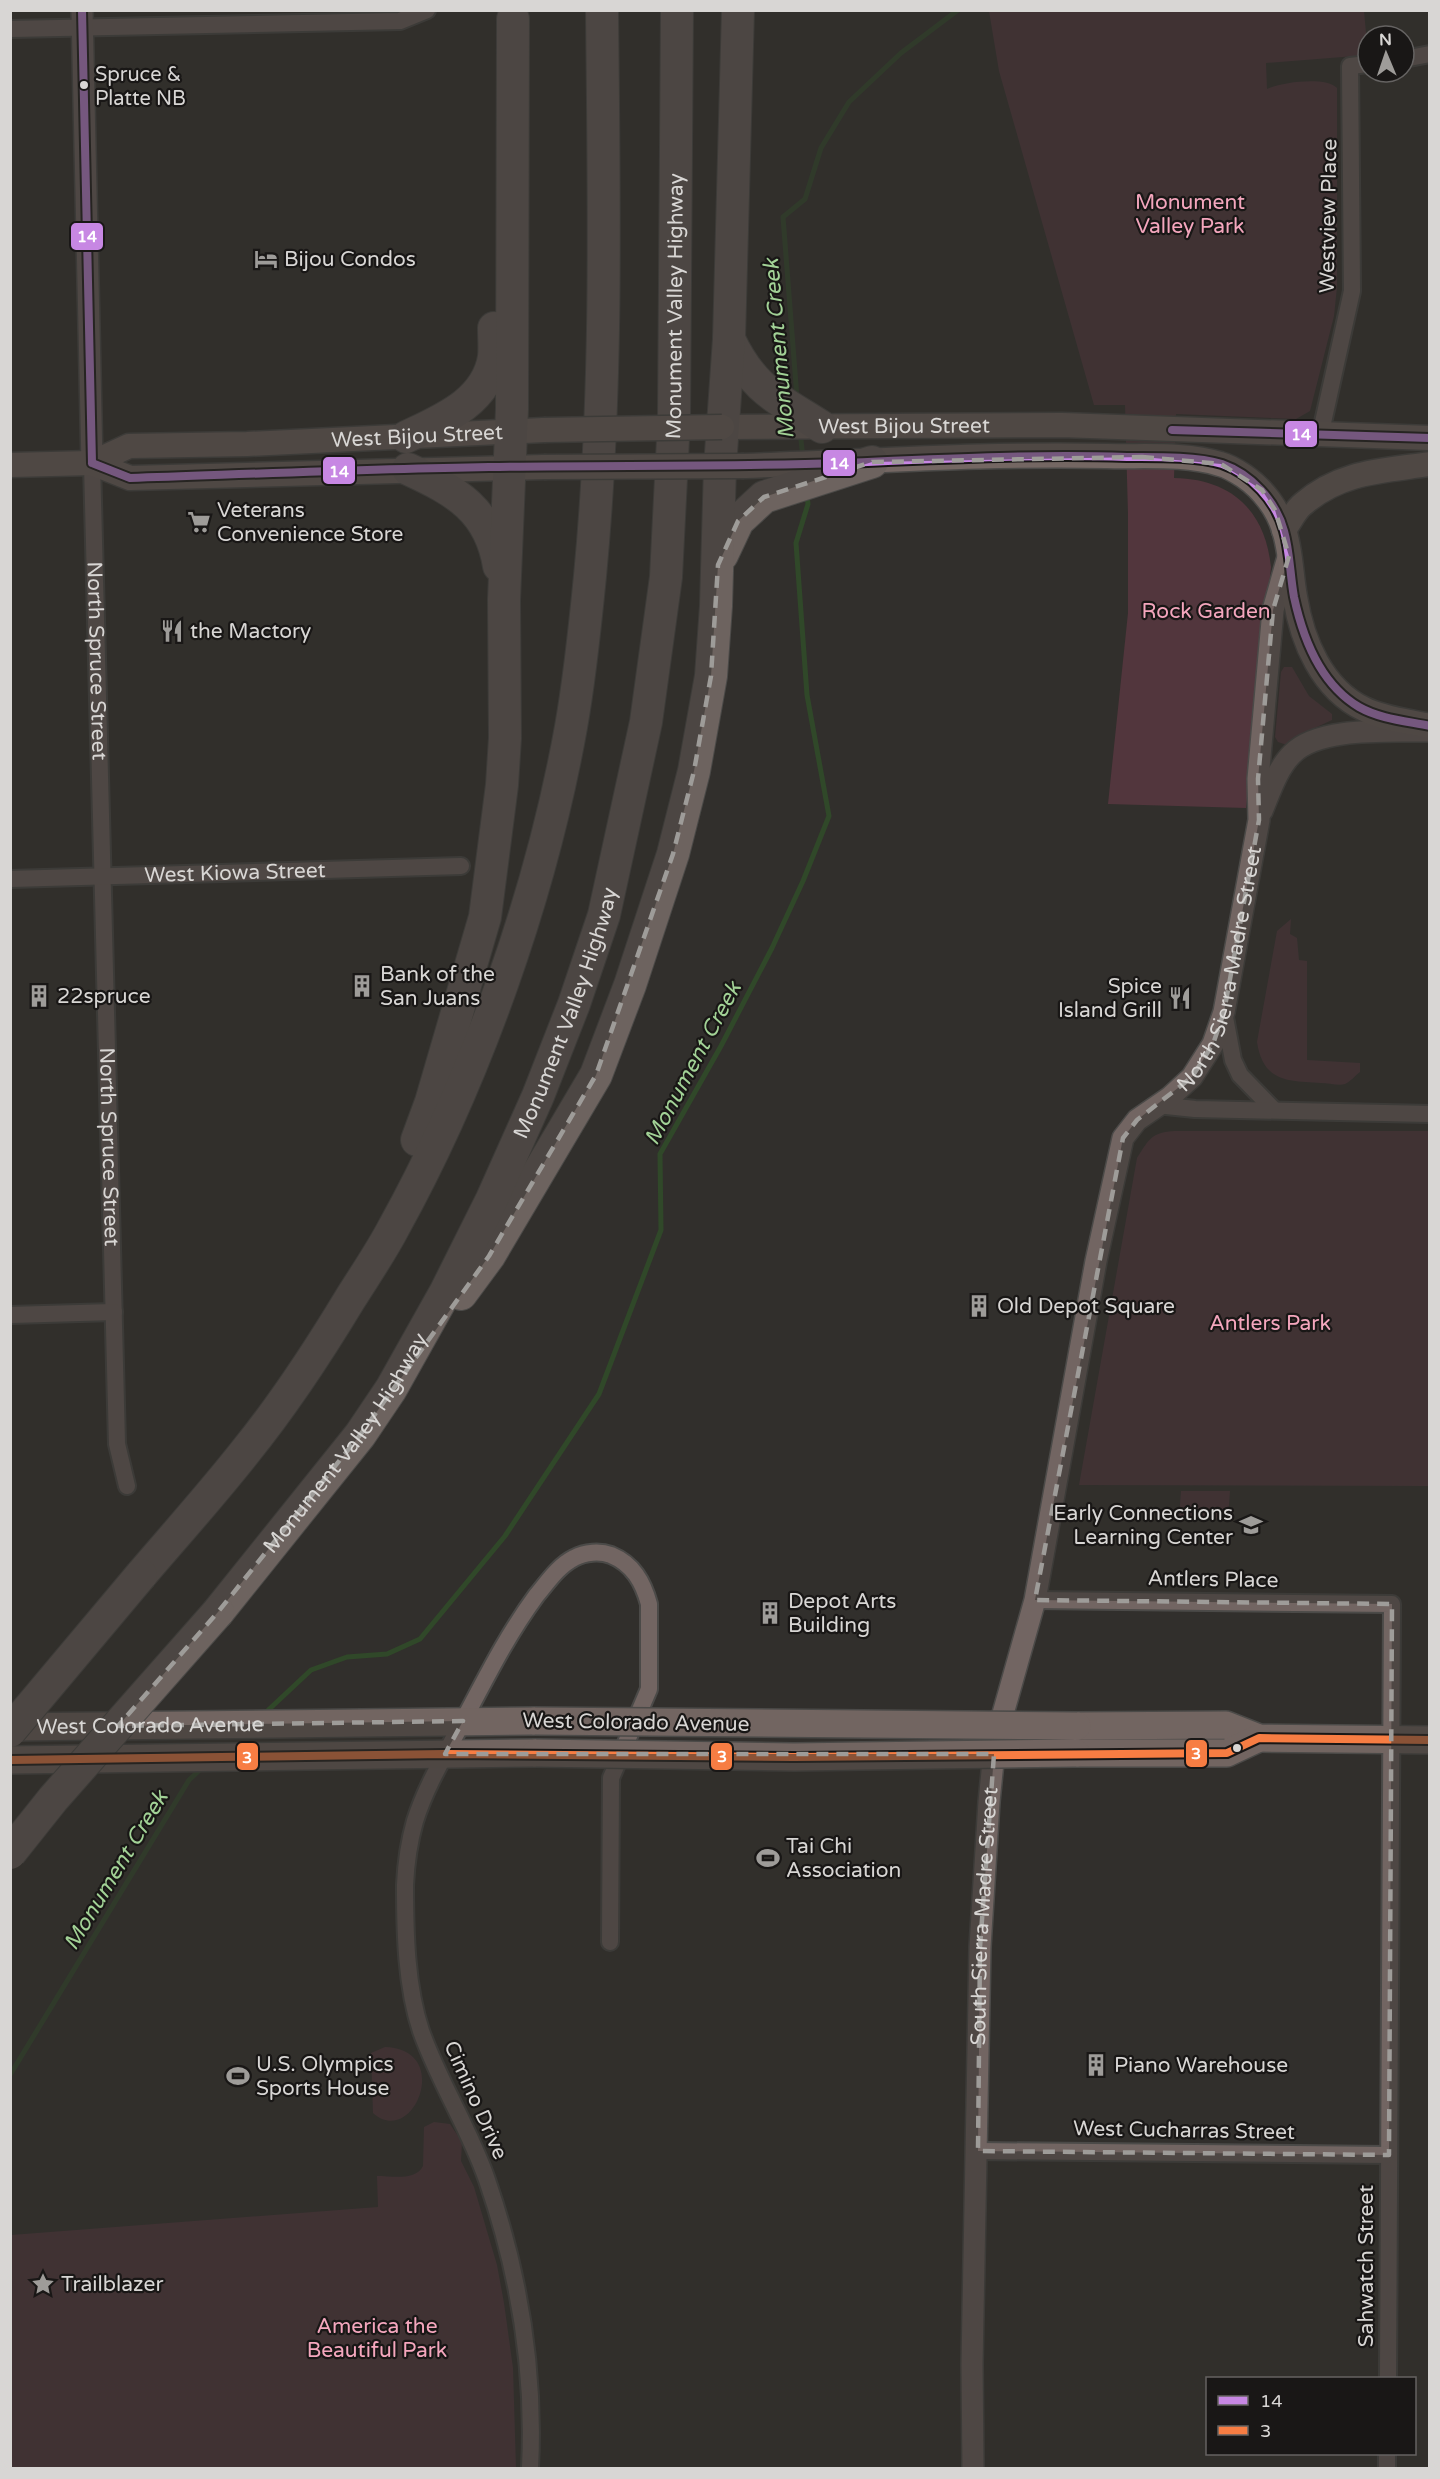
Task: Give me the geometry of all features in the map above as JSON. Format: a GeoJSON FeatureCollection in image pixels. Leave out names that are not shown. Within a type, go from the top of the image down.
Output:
{"type":"FeatureCollection","features":[{"type":"Feature","properties":{"kind":"highway"},"geometry":{"type":"LineString","coordinates":[[10,1729],[245,1452],[289,1395],[392,1231],[427,1166],[491,1013],[527,906],[545,840],[572,727],[582,652],[596,506],[603,333],[602,10]]}},
{"type":"Feature","properties":{"kind":"highway","name":"Monument Valley Highway"},"geometry":{"type":"LineString","coordinates":[[10,1853],[53,1799],[218,1612],[360,1435],[391,1389],[492,1199],[538,1096],[574,1004],[604,915],[646,722],[660,631],[670,511],[675,354],[677,10]]}},
{"type":"Feature","properties":{"kind":"highway"},"geometry":{"type":"LineString","coordinates":[[391,1389],[489,1256],[596,1075],[630,985],[672,854],[693,771],[711,676],[718,565],[720,467],[729,339],[738,10]]}},
{"type":"Feature","properties":{"kind":"highway"},"geometry":{"type":"LineString","coordinates":[[328,1335],[390,1202],[431,1102],[485,917],[502,785],[505,738],[504,600],[511,430],[514,15]]}},
{"type":"Feature","properties":{"kind":"highway"},"geometry":{"type":"LineString","coordinates":[[406,437],[456,412],[474,397],[489,376],[494,357],[500,121],[514,15]]}},
{"type":"Feature","properties":{"kind":"highway"},"geometry":{"type":"LineString","coordinates":[[729,339],[739,361],[751,377],[767,392],[822,427]]}},
{"type":"Feature","properties":{"kind":"highway"},"geometry":{"type":"LineString","coordinates":[[718,565],[738,521],[764,497],[872,462]]}},
{"type":"Feature","properties":{"kind":"highway"},"geometry":{"type":"LineString","coordinates":[[408,469],[460,496],[482,518],[498,561],[504,600]]}},
{"type":"Feature","properties":{"kind":"main road","name":"West Bijou Street"},"geometry":{"type":"LineString","coordinates":[[92,463],[129,446],[406,437],[511,430],[1062,425],[1320,436],[1430,438]]}},
{"type":"Feature","properties":{"kind":"main road","name":"West Bijou Street"},"geometry":{"type":"LineString","coordinates":[[10,465],[92,463],[130,478],[408,469],[720,467],[1057,455],[1175,458],[1221,464],[1244,476],[1262,490],[1284,530]]}},
{"type":"Feature","properties":{"kind":"main road"},"geometry":{"type":"LineString","coordinates":[[1430,464],[1343,478],[1302,504],[1284,530],[1295,600],[1307,644],[1328,680],[1343,696],[1363,709],[1384,717],[1430,726]]}},
{"type":"Feature","properties":{"kind":"main road","name":"West Colorado Avenue"},"geometry":{"type":"LineString","coordinates":[[10,1729],[133,1725],[463,1721],[1226,1725],[1259,1738],[1430,1740]]}},
{"type":"Feature","properties":{"kind":"main road","name":"West Colorado Avenue"},"geometry":{"type":"LineString","coordinates":[[10,1760],[445,1754],[794,1757],[1227,1753],[1259,1738]]}},
{"type":"Feature","properties":{"kind":"street"},"geometry":{"type":"LineString","coordinates":[[10,29],[82,18],[400,21],[427,10]]}},
{"type":"Feature","properties":{"kind":"street","name":"North Spruce Street"},"geometry":{"type":"LineString","coordinates":[[82,18],[117,1444],[127,1486]]}},
{"type":"Feature","properties":{"kind":"street","name":"Westview Place"},"geometry":{"type":"LineString","coordinates":[[1320,436],[1352,291],[1350,66],[1356,65]]}},
{"type":"Feature","properties":{"kind":"street","name":"North Sierra Madre Street"},"geometry":{"type":"LineString","coordinates":[[1157,1105],[1192,1077],[1213,1044],[1224,1012],[1259,820],[1258,779],[1273,610],[1289,556]]}},
{"type":"Feature","properties":{"kind":"street","name":"North Sierra Madre Street"},"geometry":{"type":"LineString","coordinates":[[1259,820],[1278,774],[1293,752],[1323,736],[1348,733],[1430,731]]}},
{"type":"Feature","properties":{"kind":"street","name":"West Kiowa Street"},"geometry":{"type":"LineString","coordinates":[[10,879],[460,866]]}},
{"type":"Feature","properties":{"kind":"street"},"geometry":{"type":"LineString","coordinates":[[1224,1012],[1233,1060],[1240,1075],[1274,1110]]}},
{"type":"Feature","properties":{"kind":"street"},"geometry":{"type":"LineString","coordinates":[[1157,1105],[1194,1110],[1430,1114]]}},
{"type":"Feature","properties":{"kind":"street","name":"South Sierra Madre Street"},"geometry":{"type":"LineString","coordinates":[[973,2469],[972,2364],[978,2151],[980,1947],[988,1802],[995,1742],[1035,1600],[1096,1261],[1118,1154],[1123,1138],[1129,1129],[1157,1105]]}},
{"type":"Feature","properties":{"kind":"street"},"geometry":{"type":"LineString","coordinates":[[10,1315],[114,1312]]}},
{"type":"Feature","properties":{"kind":"street","name":"Cimino Drive"},"geometry":{"type":"LineString","coordinates":[[530,2469],[531,2391],[526,2342],[510,2257],[486,2178],[421,2030],[413,1994],[405,1886],[409,1846],[416,1819],[445,1754],[503,1644],[548,1580],[574,1558],[595,1553],[615,1557],[635,1571],[649,1604],[649,1689],[610,1778],[610,1942]]}},
{"type":"Feature","properties":{"kind":"street","name":"Antlers Place"},"geometry":{"type":"LineString","coordinates":[[1035,1600],[1392,1604],[1392,1739]]}},
{"type":"Feature","properties":{"kind":"street","name":"Sahwatch Street"},"geometry":{"type":"LineString","coordinates":[[1388,2377],[1389,1846],[1392,1739]]}},
{"type":"Feature","properties":{"kind":"street","name":"West Cucharras Street"},"geometry":{"type":"LineString","coordinates":[[978,2151],[1389,2155]]}},
{"type":"Feature","properties":{"kind":"highlighted area"},"geometry":{"type":"Polygon","coordinates":[[[1142,457],[1221,464],[1262,490],[1275,510],[1289,556],[1273,610],[1258,779],[1259,820],[1224,1012],[1213,1044],[1192,1077],[1137,1120],[1123,1138],[1035,1600],[1392,1604],[1389,2155],[978,2151],[980,1947],[994,1754],[445,1754],[463,1721],[118,1726],[218,1612],[360,1435],[489,1256],[596,1075],[673,854],[694,771],[711,676],[718,565],[738,521],[764,497],[872,462],[1142,457]]]}},
{"type":"Feature","properties":{"kind":"green space","name":"Monument Valley Park"},"geometry":{"type":"Polygon","coordinates":[[[989,11],[1364,11],[1365,24],[1356,24],[1356,56],[1266,63],[1267,89],[1292,82],[1314,81],[1332,84],[1337,88],[1337,287],[1334,316],[1310,411],[1296,419],[1176,414],[1174,478],[1212,484],[1242,502],[1253,514],[1261,529],[1271,567],[1246,808],[1108,804],[1128,613],[1125,405],[1094,405],[999,71],[989,11]]]}},
{"type":"Feature","properties":{"kind":"green space"},"geometry":{"type":"Polygon","coordinates":[[[1284,667],[1292,667],[1309,696],[1332,714],[1332,720],[1306,732],[1287,745],[1278,742],[1275,737],[1281,672],[1284,667]]]}},
{"type":"Feature","properties":{"kind":"green space"},"geometry":{"type":"Polygon","coordinates":[[[1291,919],[1290,934],[1297,938],[1299,960],[1307,961],[1307,1060],[1360,1063],[1360,1072],[1345,1084],[1288,1080],[1279,1077],[1271,1072],[1260,1055],[1257,1042],[1277,931],[1291,919]]]}},
{"type":"Feature","properties":{"kind":"green space","name":"Antlers Park"},"geometry":{"type":"Polygon","coordinates":[[[1175,1131],[1429,1131],[1429,1486],[1079,1485],[1137,1158],[1156,1135],[1175,1131]]]}},
{"type":"Feature","properties":{"kind":"green space"},"geometry":{"type":"Polygon","coordinates":[[[1181,1491],[1230,1491],[1228,1519],[1179,1518],[1181,1491]]]}},
{"type":"Feature","properties":{"kind":"green space"},"geometry":{"type":"Polygon","coordinates":[[[385,2047],[406,2052],[418,2063],[422,2078],[420,2094],[413,2108],[401,2118],[388,2121],[373,2113],[371,2053],[385,2047]]]}},
{"type":"Feature","properties":{"kind":"green space","name":"America the Beautiful Park"},"geometry":{"type":"Polygon","coordinates":[[[434,2122],[450,2124],[462,2142],[461,2161],[474,2187],[497,2265],[513,2368],[516,2468],[11,2468],[11,2235],[378,2207],[377,2176],[403,2177],[420,2171],[423,2166],[424,2127],[434,2122]]]}},
{"type":"Feature","properties":{"kind":"waterway","name":"Monument Creek"},"geometry":{"type":"LineString","coordinates":[[797,398],[783,217],[805,199],[821,148],[849,102],[901,53],[958,10]]}},
{"type":"Feature","properties":{"kind":"waterway","name":"Monument Creek"},"geometry":{"type":"LineString","coordinates":[[800,431],[803,458]]}},
{"type":"Feature","properties":{"kind":"waterway","name":"Monument Creek"},"geometry":{"type":"LineString","coordinates":[[263,1715],[311,1670],[347,1657],[387,1654],[420,1639],[505,1536],[599,1394],[661,1230],[660,1154],[721,1046],[772,948],[803,881],[829,816],[807,695],[796,543],[808,504],[807,494]]}},
{"type":"Feature","properties":{"kind":"waterway","name":"Monument Creek"},"geometry":{"type":"LineString","coordinates":[[10,2075],[189,1780],[204,1766]]}},
{"type":"Feature","properties":{"kind":"transit line","name":"14"},"geometry":{"type":"LineString","coordinates":[[82,10],[92,463]]}},
{"type":"Feature","properties":{"kind":"transit line","name":"14"},"geometry":{"type":"LineString","coordinates":[[1172,430],[1430,438]]}},
{"type":"Feature","properties":{"kind":"transit line","name":"14"},"geometry":{"type":"LineString","coordinates":[[92,463],[130,478],[354,470],[797,464],[1019,457],[1162,457],[1212,461],[1243,474],[1261,490],[1275,509],[1286,539],[1294,597],[1302,629],[1315,659],[1334,686],[1345,697],[1367,711],[1430,726]]}},
{"type":"Feature","properties":{"kind":"transit line","name":"3"},"geometry":{"type":"LineString","coordinates":[[10,1760],[445,1754],[794,1757],[1227,1753],[1259,1738],[1430,1740]]}},
{"type":"Feature","properties":{"kind":"place","name":"Spruce & Platte NB"},"geometry":{"type":"Point","coordinates":[84,85]}},
{"type":"Feature","properties":{"kind":"place","name":"Bijou Condos"},"geometry":{"type":"Point","coordinates":[266,259]}},
{"type":"Feature","properties":{"kind":"place","name":"Veterans Convenience Store"},"geometry":{"type":"Point","coordinates":[199,522]}},
{"type":"Feature","properties":{"kind":"place","name":"the Mactory"},"geometry":{"type":"Point","coordinates":[172,631]}},
{"type":"Feature","properties":{"kind":"place","name":"Bank of the San Juans"},"geometry":{"type":"Point","coordinates":[362,986]}},
{"type":"Feature","properties":{"kind":"place","name":"22spruce"},"geometry":{"type":"Point","coordinates":[39,996]}},
{"type":"Feature","properties":{"kind":"place","name":"Spice Island Grill"},"geometry":{"type":"Point","coordinates":[1180,998]}},
{"type":"Feature","properties":{"kind":"place","name":"Old Depot Square"},"geometry":{"type":"Point","coordinates":[979,1306]}},
{"type":"Feature","properties":{"kind":"place","name":"Early Connections Learning Center"},"geometry":{"type":"Point","coordinates":[1251,1525]}},
{"type":"Feature","properties":{"kind":"place","name":"Depot Arts Building"},"geometry":{"type":"Point","coordinates":[770,1613]}},
{"type":"Feature","properties":{"kind":"place","name":"Tai Chi Association"},"geometry":{"type":"Point","coordinates":[768,1858]}},
{"type":"Feature","properties":{"kind":"place","name":"Piano Warehouse"},"geometry":{"type":"Point","coordinates":[1096,2065]}},
{"type":"Feature","properties":{"kind":"place","name":"U.S. Olympics Sports House"},"geometry":{"type":"Point","coordinates":[238,2076]}},
{"type":"Feature","properties":{"kind":"place","name":"Trailblazer"},"geometry":{"type":"Point","coordinates":[43,2284]}},
{"type":"Feature","properties":{"kind":"park label","name":"Rock Garden"},"geometry":{"type":"Point","coordinates":[1206,611]}}]}
